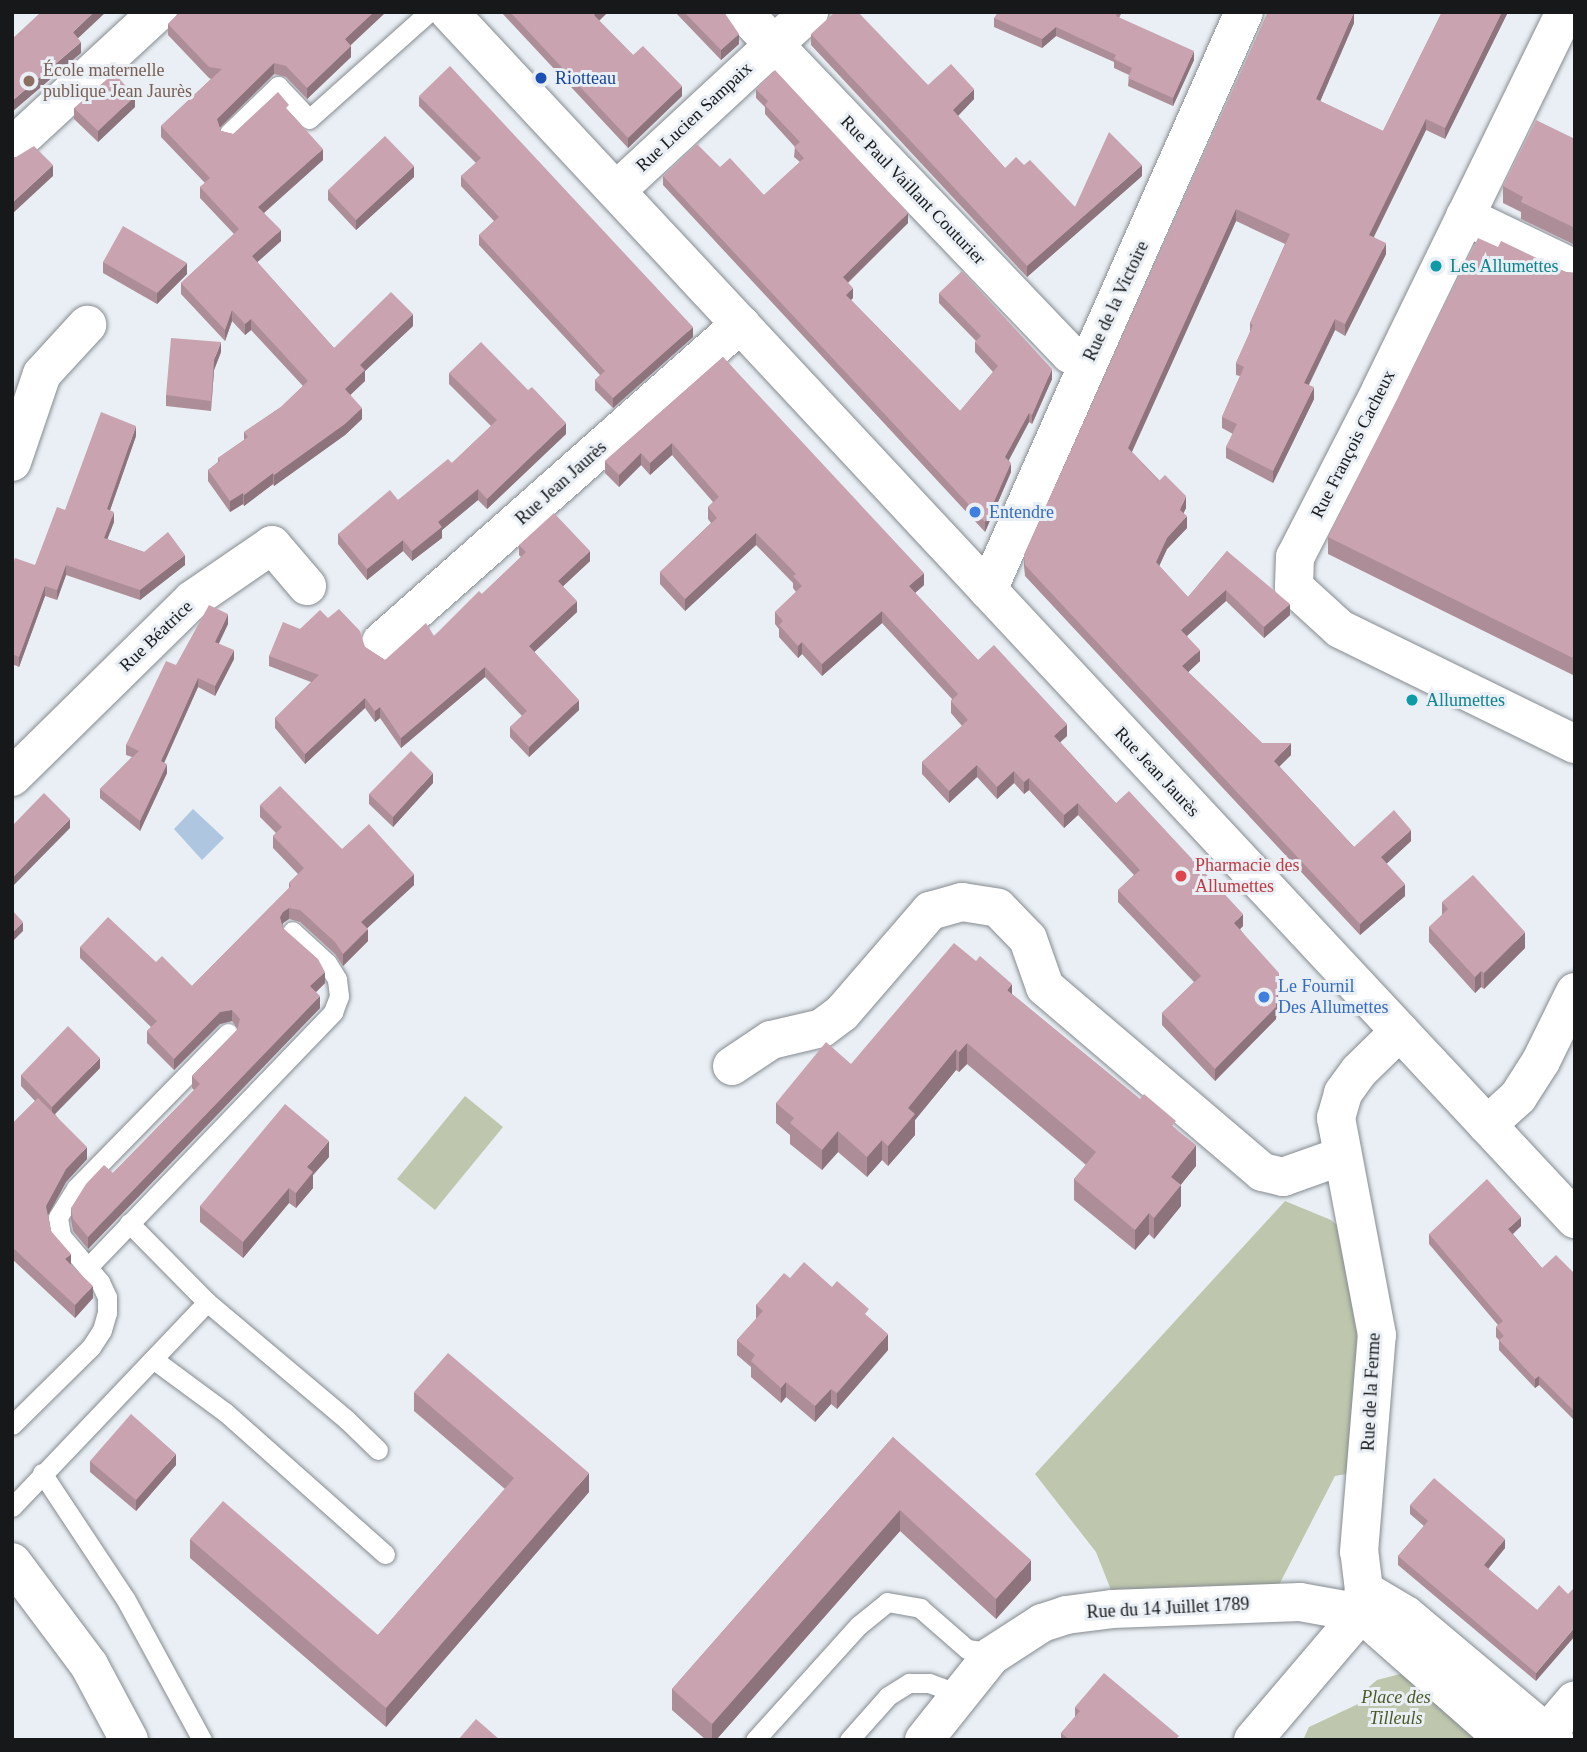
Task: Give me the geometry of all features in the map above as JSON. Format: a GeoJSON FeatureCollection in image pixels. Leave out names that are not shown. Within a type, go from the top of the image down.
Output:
{"type":"FeatureCollection","features":[{"type":"Feature","properties":{"kind":"street"},"geometry":{"type":"LineString","coordinates":[[12,147],[158,12]]}},
{"type":"Feature","properties":{"kind":"street","name":"Rue Jean Jaurès"},"geometry":{"type":"LineString","coordinates":[[449,12],[1575,1219]]}},
{"type":"Feature","properties":{"kind":"street","name":"Rue Paul Vaillant Couturier"},"geometry":{"type":"LineString","coordinates":[[743,12],[1070,354],[1087,363]]}},
{"type":"Feature","properties":{"kind":"street","name":"Rue Lucien Sampaix"},"geometry":{"type":"LineString","coordinates":[[617,190],[809,12]]}},
{"type":"Feature","properties":{"kind":"street","name":"Rue François Cacheux"},"geometry":{"type":"LineString","coordinates":[[1565,12],[1296,557],[1294,587],[1340,629],[1575,744]]}},
{"type":"Feature","properties":{"kind":"street","name":"Rue de la Victoire"},"geometry":{"type":"LineString","coordinates":[[988,590],[1242,13]]}},
{"type":"Feature","properties":{"kind":"street"},"geometry":{"type":"LineString","coordinates":[[1465,216],[1575,269]]}},
{"type":"Feature","properties":{"kind":"street","name":"Rue Jean Jaurès"},"geometry":{"type":"LineString","coordinates":[[382,642],[741,324]]}},
{"type":"Feature","properties":{"kind":"street"},"geometry":{"type":"LineString","coordinates":[[12,461],[42,374],[87,325]]}},
{"type":"Feature","properties":{"kind":"street","name":"Rue Béatrice"},"geometry":{"type":"LineString","coordinates":[[12,777],[192,600],[272,545],[307,586]]}},
{"type":"Feature","properties":{"kind":"street"},"geometry":{"type":"LineString","coordinates":[[732,1066],[771,1040],[822,1028],[842,1013],[930,911],[962,902],[998,908],[1028,939],[1045,987],[1262,1172],[1283,1177],[1342,1156]]}},
{"type":"Feature","properties":{"kind":"street"},"geometry":{"type":"LineString","coordinates":[[1488,1125],[1518,1097],[1541,1060],[1575,992]]}},
{"type":"Feature","properties":{"kind":"street","name":"Rue de la Ferme"},"geometry":{"type":"LineString","coordinates":[[1362,1601],[1359,1552],[1377,1335],[1336,1118],[1343,1093],[1359,1071],[1400,1031]]}},
{"type":"Feature","properties":{"kind":"street"},"geometry":{"type":"LineString","coordinates":[[12,1562],[89,1665],[128,1740]]}},
{"type":"Feature","properties":{"kind":"street"},"geometry":{"type":"LineString","coordinates":[[1362,1601],[1406,1615],[1548,1738],[1575,1700]]}},
{"type":"Feature","properties":{"kind":"street"},"geometry":{"type":"LineString","coordinates":[[1253,1740],[1362,1601]]}},
{"type":"Feature","properties":{"kind":"street"},"geometry":{"type":"LineString","coordinates":[[1362,1601],[1505,1740]]}},
{"type":"Feature","properties":{"kind":"street","name":"Rue du 14 Juillet 1789"},"geometry":{"type":"LineString","coordinates":[[924,1740],[989,1660],[1042,1623],[1082,1611],[1362,1601]]}},
{"type":"Feature","properties":{"kind":"lane"},"geometry":{"type":"LineString","coordinates":[[229,133],[278,86],[309,119],[429,12]]}},
{"type":"Feature","properties":{"kind":"lane"},"geometry":{"type":"LineString","coordinates":[[88,1267],[305,1045],[333,1012],[339,996],[337,979],[327,963],[292,931]]}},
{"type":"Feature","properties":{"kind":"lane"},"geometry":{"type":"LineString","coordinates":[[12,1425],[75,1364],[102,1330],[107,1313],[107,1297],[88,1267],[61,1236],[58,1217],[76,1188],[228,1033]]}},
{"type":"Feature","properties":{"kind":"lane"},"geometry":{"type":"LineString","coordinates":[[129,1223],[207,1302],[347,1420],[378,1450]]}},
{"type":"Feature","properties":{"kind":"lane"},"geometry":{"type":"LineString","coordinates":[[12,1507],[207,1302]]}},
{"type":"Feature","properties":{"kind":"lane"},"geometry":{"type":"LineString","coordinates":[[153,1359],[225,1412],[385,1554]]}},
{"type":"Feature","properties":{"kind":"lane"},"geometry":{"type":"LineString","coordinates":[[42,1473],[126,1600],[202,1740]]}},
{"type":"Feature","properties":{"kind":"lane"},"geometry":{"type":"LineString","coordinates":[[755,1740],[859,1625],[887,1602],[920,1608],[967,1649],[981,1651],[989,1660]]}},
{"type":"Feature","properties":{"kind":"lane"},"geometry":{"type":"LineString","coordinates":[[849,1740],[888,1696],[909,1683],[929,1683],[948,1690],[957,1699]]}},
{"type":"Feature","properties":{"kind":"green space"},"geometry":{"type":"Polygon","coordinates":[[[465,1096],[503,1127],[435,1210],[397,1179],[465,1096]]]}},
{"type":"Feature","properties":{"kind":"green space"},"geometry":{"type":"Polygon","coordinates":[[[1285,1201],[1331,1220],[1353,1239],[1369,1333],[1357,1472],[1335,1476],[1279,1585],[1111,1590],[1096,1552],[1035,1474],[1285,1201]]]}},
{"type":"Feature","properties":{"kind":"green space","name":"Place des Tilleuls"},"geometry":{"type":"Polygon","coordinates":[[[1404,1673],[1486,1740],[1303,1740],[1309,1727],[1358,1704],[1363,1692],[1377,1680],[1404,1673]]]}},
{"type":"Feature","properties":{"kind":"water"},"geometry":{"type":"Polygon","coordinates":[[[193,809],[224,838],[202,860],[174,829],[193,809]]]}},
{"type":"Feature","properties":{"kind":"building","name":"École maternelle publique Jean Jaurès"},"geometry":{"type":"Polygon","coordinates":[[[41,12],[94,12],[73,32],[81,42],[12,101],[12,39],[41,12]]]}},
{"type":"Feature","properties":{"kind":"building"},"geometry":{"type":"Polygon","coordinates":[[[180,12],[374,12],[345,39],[351,46],[307,88],[286,66],[274,63],[217,119],[221,131],[233,134],[278,92],[289,105],[286,108],[323,149],[258,207],[281,230],[252,256],[334,348],[391,292],[413,314],[360,365],[365,370],[345,389],[362,408],[345,424],[274,475],[273,473],[244,495],[243,493],[230,501],[208,470],[220,461],[218,458],[248,437],[244,432],[281,407],[308,381],[251,319],[245,324],[232,310],[225,330],[181,283],[239,229],[200,187],[210,178],[161,126],[222,69],[209,67],[168,24],[180,12]]]}},
{"type":"Feature","properties":{"kind":"building"},"geometry":{"type":"Polygon","coordinates":[[[510,12],[597,12],[594,15],[633,55],[643,46],[682,86],[628,138],[510,12]]]}},
{"type":"Feature","properties":{"kind":"building"},"geometry":{"type":"Polygon","coordinates":[[[684,12],[724,12],[739,34],[721,50],[684,12]]]}},
{"type":"Feature","properties":{"kind":"building"},"geometry":{"type":"Polygon","coordinates":[[[835,12],[858,12],[928,85],[951,64],[974,89],[953,110],[1005,168],[1016,157],[1024,165],[1030,160],[1075,207],[1109,132],[1142,165],[1027,266],[811,34],[835,12]]]}},
{"type":"Feature","properties":{"kind":"building"},"geometry":{"type":"Polygon","coordinates":[[[998,12],[1117,12],[1116,16],[1194,51],[1173,98],[1128,78],[1132,68],[1114,59],[1116,55],[1056,27],[1042,39],[994,18],[998,12]]]}},
{"type":"Feature","properties":{"kind":"building"},"geometry":{"type":"Polygon","coordinates":[[[1268,12],[1354,12],[1316,99],[1383,131],[1442,12],[1502,12],[1445,128],[1426,119],[1369,235],[1386,243],[1345,324],[1335,319],[1304,383],[1314,387],[1273,471],[1226,447],[1237,424],[1222,417],[1244,367],[1236,363],[1253,325],[1250,323],[1290,234],[1236,209],[1128,448],[1159,481],[1165,475],[1186,496],[1180,510],[1187,516],[1167,538],[1156,562],[1188,597],[1227,551],[1290,604],[1264,627],[1226,590],[1181,630],[1200,650],[1182,666],[1262,743],[1291,743],[1274,761],[1354,847],[1394,810],[1411,830],[1381,857],[1405,884],[1360,924],[1025,565],[1024,555],[1268,12]]]}},
{"type":"Feature","properties":{"kind":"building"},"geometry":{"type":"Polygon","coordinates":[[[450,66],[693,327],[613,398],[595,380],[605,371],[479,235],[499,217],[461,176],[481,158],[419,96],[450,66]]]}},
{"type":"Feature","properties":{"kind":"building"},"geometry":{"type":"Polygon","coordinates":[[[775,70],[908,213],[843,277],[853,288],[846,295],[960,411],[998,366],[975,342],[981,336],[939,293],[962,271],[1052,369],[1032,415],[1029,413],[1005,457],[1011,463],[985,522],[663,176],[697,144],[720,167],[730,158],[764,195],[804,158],[794,147],[800,142],[765,105],[768,101],[756,89],[775,70]]]}},
{"type":"Feature","properties":{"kind":"building"},"geometry":{"type":"Polygon","coordinates":[[[114,73],[135,96],[98,131],[74,108],[114,73]]]}},
{"type":"Feature","properties":{"kind":"building"},"geometry":{"type":"Polygon","coordinates":[[[1536,120],[1575,139],[1575,228],[1521,202],[1523,197],[1503,186],[1536,120]]]}},
{"type":"Feature","properties":{"kind":"building"},"geometry":{"type":"Polygon","coordinates":[[[385,136],[414,166],[356,220],[328,190],[385,136]]]}},
{"type":"Feature","properties":{"kind":"building"},"geometry":{"type":"Polygon","coordinates":[[[34,146],[53,165],[12,203],[12,157],[34,146]]]}},
{"type":"Feature","properties":{"kind":"building"},"geometry":{"type":"Polygon","coordinates":[[[123,226],[187,263],[157,293],[103,262],[123,226]]]}},
{"type":"Feature","properties":{"kind":"building"},"geometry":{"type":"Polygon","coordinates":[[[1478,238],[1498,247],[1501,241],[1566,272],[1575,273],[1575,659],[1328,537],[1478,238]]]}},
{"type":"Feature","properties":{"kind":"building"},"geometry":{"type":"Polygon","coordinates":[[[171,338],[221,342],[214,360],[211,401],[166,395],[171,338]]]}},
{"type":"Feature","properties":{"kind":"building"},"geometry":{"type":"Polygon","coordinates":[[[481,342],[528,390],[532,387],[566,423],[487,499],[478,489],[438,522],[442,527],[412,551],[403,540],[367,569],[338,534],[390,490],[398,500],[448,459],[452,463],[497,420],[449,373],[481,342]]]}},
{"type":"Feature","properties":{"kind":"building"},"geometry":{"type":"Polygon","coordinates":[[[723,357],[924,573],[909,586],[978,660],[994,645],[1067,724],[1054,736],[1116,803],[1129,791],[1243,914],[1234,923],[1279,973],[1276,1007],[1215,1069],[1162,1013],[1201,976],[1118,890],[1140,870],[1078,803],[1064,815],[1029,778],[1024,782],[1014,771],[997,787],[977,765],[949,791],[922,762],[968,720],[951,701],[958,694],[882,611],[822,664],[802,642],[798,646],[779,625],[783,621],[775,612],[802,586],[793,576],[796,574],[756,533],[685,599],[660,572],[717,518],[708,507],[719,497],[672,443],[650,463],[641,453],[619,475],[605,461],[723,357]]]}},
{"type":"Feature","properties":{"kind":"building"},"geometry":{"type":"Polygon","coordinates":[[[101,412],[136,426],[107,509],[114,512],[104,538],[144,552],[168,532],[185,555],[140,590],[66,565],[57,590],[45,586],[19,657],[12,654],[12,567],[15,558],[35,565],[57,507],[65,510],[101,412]]]}},
{"type":"Feature","properties":{"kind":"building"},"geometry":{"type":"Polygon","coordinates":[[[554,513],[590,551],[558,581],[577,601],[529,646],[579,700],[529,747],[510,727],[527,711],[485,667],[401,738],[380,707],[375,711],[365,698],[305,754],[275,718],[319,675],[269,656],[283,622],[300,629],[320,610],[328,618],[339,609],[360,631],[365,647],[385,660],[426,623],[434,636],[479,591],[482,594],[526,552],[519,545],[554,513]]]}},
{"type":"Feature","properties":{"kind":"building"},"geometry":{"type":"Polygon","coordinates":[[[209,605],[228,614],[215,642],[234,650],[215,686],[198,678],[161,761],[167,764],[140,821],[100,789],[139,751],[126,745],[166,661],[176,665],[209,605]]]}},
{"type":"Feature","properties":{"kind":"building"},"geometry":{"type":"Polygon","coordinates":[[[411,751],[433,773],[393,817],[369,794],[411,751]]]}},
{"type":"Feature","properties":{"kind":"building"},"geometry":{"type":"Polygon","coordinates":[[[280,786],[342,849],[369,824],[414,874],[361,922],[368,929],[343,954],[335,942],[300,910],[289,908],[283,912],[280,917],[283,928],[318,959],[325,972],[310,986],[320,996],[88,1237],[73,1219],[71,1208],[86,1184],[104,1165],[113,1173],[200,1084],[192,1076],[237,1030],[240,1019],[232,1010],[220,1012],[174,1059],[147,1031],[157,1021],[80,947],[108,917],[156,962],[162,956],[192,986],[291,886],[289,883],[304,868],[273,836],[282,827],[260,805],[280,786]]]}},
{"type":"Feature","properties":{"kind":"building"},"geometry":{"type":"Polygon","coordinates":[[[44,793],[70,819],[12,878],[12,826],[44,793]]]}},
{"type":"Feature","properties":{"kind":"building"},"geometry":{"type":"Polygon","coordinates":[[[1473,875],[1525,932],[1484,973],[1481,971],[1475,977],[1429,927],[1448,909],[1442,902],[1473,875]]]}},
{"type":"Feature","properties":{"kind":"building"},"geometry":{"type":"Polygon","coordinates":[[[12,910],[23,922],[12,933],[12,910]]]}},
{"type":"Feature","properties":{"kind":"building"},"geometry":{"type":"Polygon","coordinates":[[[954,943],[976,961],[980,956],[1012,984],[1007,990],[1140,1099],[1144,1094],[1176,1121],[1172,1126],[1196,1145],[1171,1177],[1181,1185],[1154,1218],[1149,1213],[1135,1230],[1074,1179],[1096,1152],[967,1043],[959,1052],[956,1049],[908,1108],[915,1114],[888,1146],[882,1140],[867,1157],[838,1131],[822,1150],[790,1123],[794,1118],[776,1103],[826,1042],[851,1064],[954,943]]]}},
{"type":"Feature","properties":{"kind":"building"},"geometry":{"type":"Polygon","coordinates":[[[68,1026],[100,1058],[52,1107],[21,1075],[68,1026]]]}},
{"type":"Feature","properties":{"kind":"building"},"geometry":{"type":"Polygon","coordinates":[[[38,1098],[87,1147],[66,1169],[46,1206],[51,1231],[71,1254],[65,1259],[93,1286],[75,1305],[12,1247],[12,1124],[38,1098]]]}},
{"type":"Feature","properties":{"kind":"building"},"geometry":{"type":"Polygon","coordinates":[[[285,1104],[329,1141],[307,1167],[313,1172],[296,1193],[289,1188],[243,1242],[200,1206],[285,1104]]]}},
{"type":"Feature","properties":{"kind":"building"},"geometry":{"type":"Polygon","coordinates":[[[1487,1179],[1521,1217],[1508,1229],[1542,1268],[1556,1255],[1575,1274],[1575,1412],[1539,1376],[1535,1379],[1499,1340],[1504,1336],[1496,1327],[1503,1321],[1429,1234],[1487,1179]]]}},
{"type":"Feature","properties":{"kind":"building"},"geometry":{"type":"Polygon","coordinates":[[[804,1262],[832,1287],[837,1281],[869,1309],[865,1314],[888,1334],[837,1393],[831,1389],[815,1406],[786,1382],[781,1388],[751,1361],[755,1355],[737,1340],[763,1311],[756,1305],[784,1273],[790,1278],[804,1262]]]}},
{"type":"Feature","properties":{"kind":"building"},"geometry":{"type":"Polygon","coordinates":[[[448,1353],[589,1473],[386,1708],[190,1539],[223,1501],[378,1635],[514,1478],[414,1392],[448,1353]]]}},
{"type":"Feature","properties":{"kind":"building"},"geometry":{"type":"Polygon","coordinates":[[[131,1414],[176,1454],[136,1500],[90,1461],[131,1414]]]}},
{"type":"Feature","properties":{"kind":"building"},"geometry":{"type":"Polygon","coordinates":[[[893,1437],[1031,1560],[996,1599],[900,1510],[712,1724],[672,1689],[893,1437]]]}},
{"type":"Feature","properties":{"kind":"building"},"geometry":{"type":"Polygon","coordinates":[[[1434,1478],[1505,1539],[1484,1565],[1537,1610],[1559,1585],[1568,1594],[1575,1589],[1575,1627],[1536,1673],[1398,1556],[1428,1521],[1410,1505],[1434,1478]]]}},
{"type":"Feature","properties":{"kind":"building"},"geometry":{"type":"Polygon","coordinates":[[[1104,1673],[1179,1736],[1175,1740],[1070,1740],[1061,1733],[1080,1711],[1075,1707],[1104,1673]]]}},
{"type":"Feature","properties":{"kind":"building"},"geometry":{"type":"Polygon","coordinates":[[[476,1719],[500,1740],[458,1740],[476,1719]]]}},
{"type":"Feature","properties":{"kind":"place","name":"Riotteau"},"geometry":{"type":"Point","coordinates":[541,78]}},
{"type":"Feature","properties":{"kind":"place","name":"École maternelle publique Jean Jaurès"},"geometry":{"type":"Point","coordinates":[29,81]}},
{"type":"Feature","properties":{"kind":"place","name":"Les Allumettes"},"geometry":{"type":"Point","coordinates":[1436,266]}},
{"type":"Feature","properties":{"kind":"place","name":"Entendre"},"geometry":{"type":"Point","coordinates":[975,512]}},
{"type":"Feature","properties":{"kind":"place","name":"Allumettes"},"geometry":{"type":"Point","coordinates":[1412,700]}},
{"type":"Feature","properties":{"kind":"place","name":"Pharmacie des Allumettes"},"geometry":{"type":"Point","coordinates":[1181,876]}},
{"type":"Feature","properties":{"kind":"place","name":"Le Fournil Des Allumettes"},"geometry":{"type":"Point","coordinates":[1264,997]}}]}
